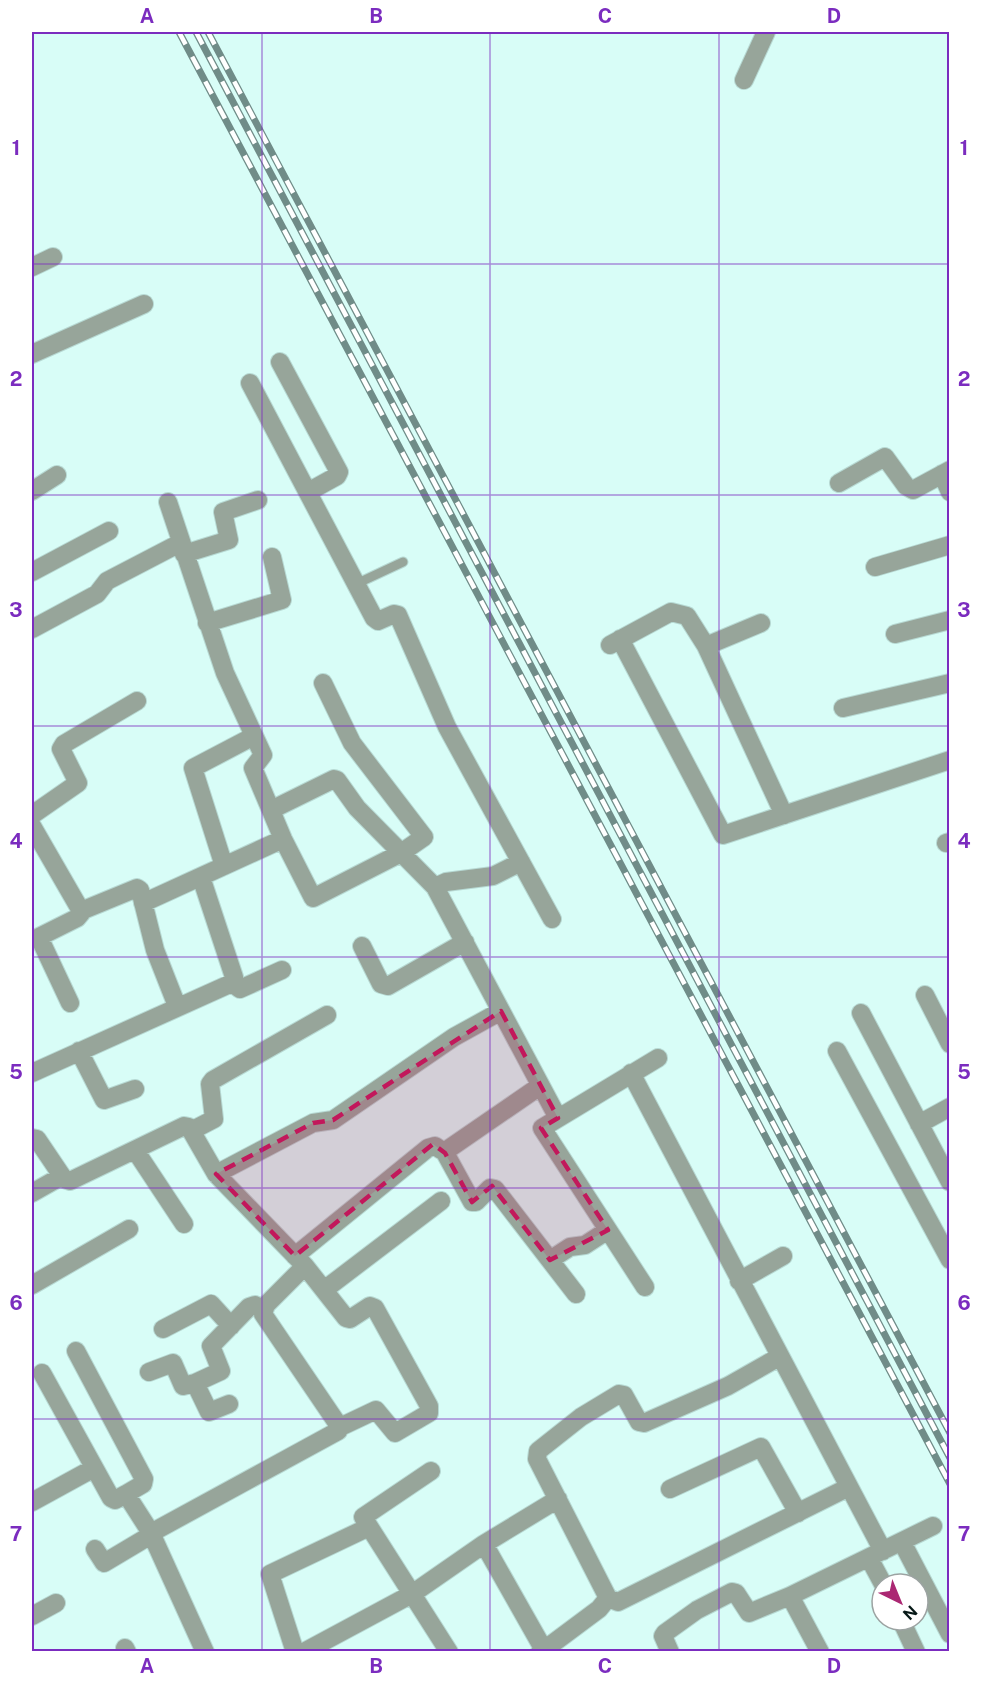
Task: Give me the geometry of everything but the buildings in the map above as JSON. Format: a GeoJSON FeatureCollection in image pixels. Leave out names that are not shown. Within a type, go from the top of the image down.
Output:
{"type":"FeatureCollection","features":[{"type":"Feature","properties":{"kind":"street"},"geometry":{"type":"LineString","coordinates":[[744,80],[766,32]]}},
{"type":"Feature","properties":{"kind":"street"},"geometry":{"type":"LineString","coordinates":[[32,267],[53,257]]}},
{"type":"Feature","properties":{"kind":"street"},"geometry":{"type":"LineString","coordinates":[[32,354],[144,304]]}},
{"type":"Feature","properties":{"kind":"street"},"geometry":{"type":"LineString","coordinates":[[280,362],[339,472],[337,476],[308,492]]}},
{"type":"Feature","properties":{"kind":"street"},"geometry":{"type":"LineString","coordinates":[[250,383],[375,620],[394,614],[398,615],[447,727],[552,919]]}},
{"type":"Feature","properties":{"kind":"street"},"geometry":{"type":"LineString","coordinates":[[839,483],[885,457],[909,489],[916,490],[946,472],[950,492]]}},
{"type":"Feature","properties":{"kind":"street"},"geometry":{"type":"LineString","coordinates":[[32,491],[57,475]]}},
{"type":"Feature","properties":{"kind":"street"},"geometry":{"type":"LineString","coordinates":[[32,628],[97,594],[107,581],[182,548],[228,540],[223,512],[258,500]]}},
{"type":"Feature","properties":{"kind":"street"},"geometry":{"type":"LineString","coordinates":[[168,502],[225,672],[263,755],[253,768],[283,839],[313,898],[423,840],[423,835],[352,743],[323,683]]}},
{"type":"Feature","properties":{"kind":"street"},"geometry":{"type":"LineString","coordinates":[[32,572],[109,531]]}},
{"type":"Feature","properties":{"kind":"street"},"geometry":{"type":"LineString","coordinates":[[876,567],[950,545]]}},
{"type":"Feature","properties":{"kind":"street"},"geometry":{"type":"LineString","coordinates":[[207,623],[282,600],[272,557]]}},
{"type":"Feature","properties":{"kind":"street"},"geometry":{"type":"LineString","coordinates":[[784,815],[706,645],[694,624],[680,612],[671,612],[615,642],[721,833],[726,835],[950,760]]}},
{"type":"Feature","properties":{"kind":"street"},"geometry":{"type":"LineString","coordinates":[[895,634],[950,620]]}},
{"type":"Feature","properties":{"kind":"street"},"geometry":{"type":"LineString","coordinates":[[706,645],[760,623]]}},
{"type":"Feature","properties":{"kind":"street"},"geometry":{"type":"LineString","coordinates":[[843,708],[950,683]]}},
{"type":"Feature","properties":{"kind":"street"},"geometry":{"type":"LineString","coordinates":[[32,815],[78,783],[61,749],[64,744],[137,701]]}},
{"type":"Feature","properties":{"kind":"street"},"geometry":{"type":"LineString","coordinates":[[224,866],[193,768],[254,736]]}},
{"type":"Feature","properties":{"kind":"street"},"geometry":{"type":"LineString","coordinates":[[271,810],[335,779],[357,808],[435,887],[558,1118]]}},
{"type":"Feature","properties":{"kind":"street"},"geometry":{"type":"LineString","coordinates":[[32,826],[38,852],[82,912]]}},
{"type":"Feature","properties":{"kind":"street"},"geometry":{"type":"LineString","coordinates":[[143,903],[283,839]]}},
{"type":"Feature","properties":{"kind":"street"},"geometry":{"type":"LineString","coordinates":[[435,887],[446,882],[494,876],[521,862]]}},
{"type":"Feature","properties":{"kind":"street"},"geometry":{"type":"LineString","coordinates":[[32,1074],[177,1006],[232,983],[234,977],[201,876]]}},
{"type":"Feature","properties":{"kind":"street"},"geometry":{"type":"LineString","coordinates":[[70,1003],[39,937],[77,918],[82,912],[137,888],[140,890],[155,950],[177,1006]]}},
{"type":"Feature","properties":{"kind":"street"},"geometry":{"type":"LineString","coordinates":[[363,946],[381,984],[388,986],[465,942]]}},
{"type":"Feature","properties":{"kind":"street"},"geometry":{"type":"LineString","coordinates":[[232,983],[240,989],[282,970]]}},
{"type":"Feature","properties":{"kind":"street"},"geometry":{"type":"LineString","coordinates":[[925,995],[950,1044]]}},
{"type":"Feature","properties":{"kind":"street"},"geometry":{"type":"LineString","coordinates":[[216,1174],[313,1123],[333,1120],[454,1037],[501,1011]]}},
{"type":"Feature","properties":{"kind":"street"},"geometry":{"type":"LineString","coordinates":[[861,1013],[950,1182]]}},
{"type":"Feature","properties":{"kind":"street"},"geometry":{"type":"LineString","coordinates":[[192,1131],[214,1119],[210,1084],[213,1080],[327,1016]]}},
{"type":"Feature","properties":{"kind":"street"},"geometry":{"type":"LineString","coordinates":[[79,1051],[104,1100],[135,1089]]}},
{"type":"Feature","properties":{"kind":"street"},"geometry":{"type":"LineString","coordinates":[[837,1051],[950,1260]]}},
{"type":"Feature","properties":{"kind":"street"},"geometry":{"type":"LineString","coordinates":[[645,1287],[543,1130],[543,1126],[658,1058]]}},
{"type":"Feature","properties":{"kind":"street"},"geometry":{"type":"LineString","coordinates":[[631,1073],[849,1487],[876,1554],[880,1572]]}},
{"type":"Feature","properties":{"kind":"street"},"geometry":{"type":"LineString","coordinates":[[444,1151],[540,1086]]}},
{"type":"Feature","properties":{"kind":"street"},"geometry":{"type":"LineString","coordinates":[[919,1124],[950,1107]]}},
{"type":"Feature","properties":{"kind":"street"},"geometry":{"type":"LineString","coordinates":[[32,1138],[38,1139],[62,1176],[70,1181],[184,1125],[192,1131],[216,1174],[300,1261],[348,1319],[370,1306],[375,1308],[430,1410],[394,1433],[376,1410],[338,1428],[336,1434],[151,1534],[104,1563],[94,1549]]}},
{"type":"Feature","properties":{"kind":"street"},"geometry":{"type":"LineString","coordinates":[[338,1428],[265,1318],[264,1310],[300,1261],[428,1148],[435,1146],[444,1151],[472,1202],[476,1202],[490,1188],[495,1189],[576,1294]]}},
{"type":"Feature","properties":{"kind":"street"},"geometry":{"type":"LineString","coordinates":[[135,1149],[184,1224]]}},
{"type":"Feature","properties":{"kind":"street"},"geometry":{"type":"LineString","coordinates":[[32,1193],[62,1176]]}},
{"type":"Feature","properties":{"kind":"street"},"geometry":{"type":"LineString","coordinates":[[324,1290],[441,1201]]}},
{"type":"Feature","properties":{"kind":"street"},"geometry":{"type":"LineString","coordinates":[[32,1285],[129,1229]]}},
{"type":"Feature","properties":{"kind":"street"},"geometry":{"type":"LineString","coordinates":[[550,1260],[570,1247],[585,1245],[608,1230]]}},
{"type":"Feature","properties":{"kind":"street"},"geometry":{"type":"LineString","coordinates":[[739,1281],[783,1257]]}},
{"type":"Feature","properties":{"kind":"street"},"geometry":{"type":"LineString","coordinates":[[163,1329],[211,1304],[231,1326]]}},
{"type":"Feature","properties":{"kind":"street"},"geometry":{"type":"LineString","coordinates":[[149,1372],[173,1363],[183,1386],[221,1371],[211,1347],[252,1305],[264,1310]]}},
{"type":"Feature","properties":{"kind":"street"},"geometry":{"type":"LineString","coordinates":[[42,1373],[111,1498],[115,1500],[143,1484],[144,1479],[76,1351]]}},
{"type":"Feature","properties":{"kind":"street"},"geometry":{"type":"LineString","coordinates":[[779,1356],[728,1386],[644,1423],[639,1422],[621,1394],[582,1417],[542,1445],[536,1455],[608,1598],[618,1602],[849,1487]]}},
{"type":"Feature","properties":{"kind":"street"},"geometry":{"type":"LineString","coordinates":[[195,1383],[209,1412],[229,1404]]}},
{"type":"Feature","properties":{"kind":"street"},"geometry":{"type":"LineString","coordinates":[[670,1489],[761,1447],[798,1513]]}},
{"type":"Feature","properties":{"kind":"street"},"geometry":{"type":"LineString","coordinates":[[32,1502],[94,1468]]}},
{"type":"Feature","properties":{"kind":"street"},"geometry":{"type":"LineString","coordinates":[[431,1471],[364,1514],[363,1517],[449,1652]]}},
{"type":"Feature","properties":{"kind":"street"},"geometry":{"type":"LineString","coordinates":[[126,1494],[151,1534],[205,1652]]}},
{"type":"Feature","properties":{"kind":"street"},"geometry":{"type":"LineString","coordinates":[[304,1652],[412,1594],[484,1544],[558,1499]]}},
{"type":"Feature","properties":{"kind":"street"},"geometry":{"type":"LineString","coordinates":[[670,1652],[663,1636],[665,1633],[697,1610],[732,1592],[736,1593],[749,1613],[790,1596],[933,1526]]}},
{"type":"Feature","properties":{"kind":"street"},"geometry":{"type":"LineString","coordinates":[[295,1652],[270,1574],[369,1527]]}},
{"type":"Feature","properties":{"kind":"street"},"geometry":{"type":"LineString","coordinates":[[902,1542],[950,1634]]}},
{"type":"Feature","properties":{"kind":"street"},"geometry":{"type":"LineString","coordinates":[[484,1544],[520,1603],[542,1651],[599,1609],[608,1598]]}},
{"type":"Feature","properties":{"kind":"street"},"geometry":{"type":"LineString","coordinates":[[790,1596],[820,1652]]}},
{"type":"Feature","properties":{"kind":"street"},"geometry":{"type":"LineString","coordinates":[[32,1616],[56,1603]]}},
{"type":"Feature","properties":{"kind":"street"},"geometry":{"type":"LineString","coordinates":[[907,1632],[916,1652]]}},
{"type":"Feature","properties":{"kind":"lane"},"geometry":{"type":"LineString","coordinates":[[356,584],[403,562]]}},
{"type":"Feature","properties":{"kind":"highlighted area"},"geometry":{"type":"Polygon","coordinates":[[[501,1011],[558,1118],[541,1128],[608,1230],[550,1260],[492,1186],[472,1202],[445,1153],[433,1144],[295,1256],[216,1174],[313,1123],[333,1120],[501,1011]]]}},
{"type":"Feature","properties":{"kind":"railway"},"geometry":{"type":"LineString","coordinates":[[179,32],[950,1484]]}},
{"type":"Feature","properties":{"kind":"railway"},"geometry":{"type":"LineString","coordinates":[[196,32],[950,1458]]}},
{"type":"Feature","properties":{"kind":"railway"},"geometry":{"type":"LineString","coordinates":[[208,32],[950,1433]]}}]}
